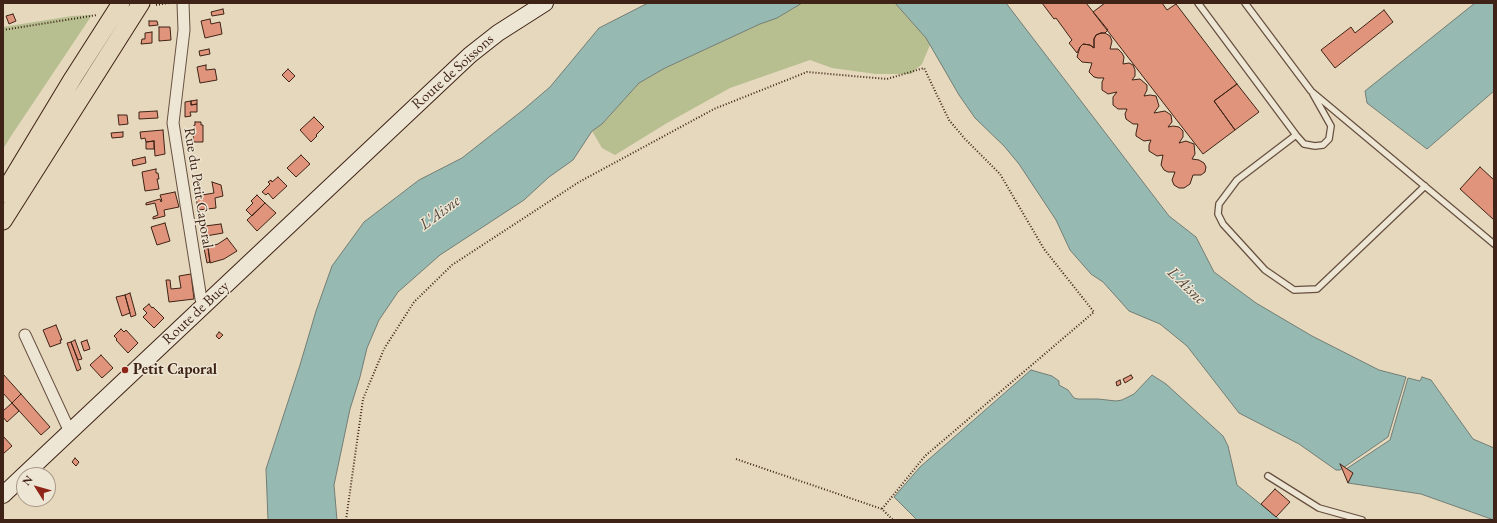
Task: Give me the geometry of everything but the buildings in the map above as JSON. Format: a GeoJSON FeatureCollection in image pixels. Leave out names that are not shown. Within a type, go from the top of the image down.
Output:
{"type":"FeatureCollection","features":[{"type":"Feature","properties":{"kind":"main road"},"geometry":{"type":"LineString","coordinates":[[3,194],[73,78],[121,3]]}},
{"type":"Feature","properties":{"kind":"main road","name":"Route de Soissons"},"geometry":{"type":"LineString","coordinates":[[368,150],[470,54],[498,33],[545,3]]}},
{"type":"Feature","properties":{"kind":"main road"},"geometry":{"type":"LineString","coordinates":[[3,221],[148,4]]}},
{"type":"Feature","properties":{"kind":"main road","name":"Route de Bucy"},"geometry":{"type":"LineString","coordinates":[[33,467],[368,150]]}},
{"type":"Feature","properties":{"kind":"main road","name":"Route de Bucy"},"geometry":{"type":"LineString","coordinates":[[3,495],[16,483]]}},
{"type":"Feature","properties":{"kind":"street","name":"Rue du Petit Caporal"},"geometry":{"type":"LineString","coordinates":[[183,3],[184,30],[173,123],[201,299],[205,304]]}},
{"type":"Feature","properties":{"kind":"street"},"geometry":{"type":"LineString","coordinates":[[25,335],[70,432]]}},
{"type":"Feature","properties":{"kind":"lane"},"geometry":{"type":"LineString","coordinates":[[1198,3],[1296,135],[1304,144],[1315,146],[1323,145],[1329,139],[1331,126],[1311,91],[1245,3]]}},
{"type":"Feature","properties":{"kind":"lane"},"geometry":{"type":"LineString","coordinates":[[1311,91],[1494,244]]}},
{"type":"Feature","properties":{"kind":"lane"},"geometry":{"type":"LineString","coordinates":[[1296,135],[1237,180],[1218,204],[1218,214],[1223,224],[1265,270],[1294,290],[1316,289],[1425,186]]}},
{"type":"Feature","properties":{"kind":"lane"},"geometry":{"type":"LineString","coordinates":[[1488,239],[1494,236]]}},
{"type":"Feature","properties":{"kind":"lane"},"geometry":{"type":"LineString","coordinates":[[1268,476],[1318,508],[1362,520]]}},
{"type":"Feature","properties":{"kind":"path"},"geometry":{"type":"LineString","coordinates":[[148,4],[169,3]]}},
{"type":"Feature","properties":{"kind":"path"},"geometry":{"type":"LineString","coordinates":[[3,30],[98,15]]}},
{"type":"Feature","properties":{"kind":"path"},"geometry":{"type":"LineString","coordinates":[[346,520],[363,399],[384,349],[414,302],[452,265],[579,182],[714,109],[807,72],[887,79],[924,68],[949,120],[965,139],[1000,174],[1044,249],[1094,312],[925,456],[882,509]]}},
{"type":"Feature","properties":{"kind":"path"},"geometry":{"type":"LineString","coordinates":[[736,459],[882,509],[893,520]]}},
{"type":"Feature","properties":{"kind":"green space"},"geometry":{"type":"Polygon","coordinates":[[[802,3],[895,3],[926,38],[930,45],[922,64],[911,74],[876,74],[832,68],[810,60],[730,88],[667,123],[615,155],[602,148],[592,131],[602,124],[639,83],[665,68],[760,24],[777,18],[802,3]]]}},
{"type":"Feature","properties":{"kind":"green space"},"geometry":{"type":"Polygon","coordinates":[[[92,15],[3,149],[3,27],[72,16],[92,15]]]}},
{"type":"Feature","properties":{"kind":"water","name":"L'Aisne"},"geometry":{"type":"Polygon","coordinates":[[[648,3],[802,3],[777,18],[760,24],[665,68],[639,83],[602,124],[592,131],[573,160],[549,177],[524,200],[440,255],[398,292],[379,320],[367,348],[350,409],[334,485],[337,520],[268,520],[266,469],[316,311],[332,266],[364,222],[419,180],[462,158],[523,110],[550,87],[599,28],[648,3]]]}},
{"type":"Feature","properties":{"kind":"water","name":"L'Aisne"},"geometry":{"type":"Polygon","coordinates":[[[895,3],[1006,3],[1169,216],[1196,237],[1214,272],[1256,303],[1312,336],[1379,370],[1406,377],[1388,437],[1340,470],[1336,470],[1299,444],[1239,413],[1187,346],[1160,324],[1129,311],[1103,282],[1091,274],[1070,250],[1056,220],[1019,164],[1004,146],[975,118],[959,95],[926,38],[895,3]]]}},
{"type":"Feature","properties":{"kind":"water"},"geometry":{"type":"Polygon","coordinates":[[[1475,3],[1494,3],[1494,91],[1427,149],[1367,103],[1365,91],[1475,3]]]}},
{"type":"Feature","properties":{"kind":"water"},"geometry":{"type":"Polygon","coordinates":[[[1031,370],[1052,376],[1059,381],[1059,385],[1068,390],[1074,398],[1116,401],[1122,400],[1134,394],[1152,375],[1166,384],[1223,436],[1228,446],[1237,485],[1280,520],[917,520],[894,497],[920,467],[1031,370]]]}},
{"type":"Feature","properties":{"kind":"water"},"geometry":{"type":"Polygon","coordinates":[[[1422,377],[1431,380],[1473,439],[1494,448],[1494,520],[1421,494],[1348,483],[1350,477],[1343,471],[1390,440],[1408,378],[1420,381],[1422,377]]]}},
{"type":"Feature","properties":{"kind":"place","name":"Petit Caporal"},"geometry":{"type":"Point","coordinates":[125,370]}}]}
